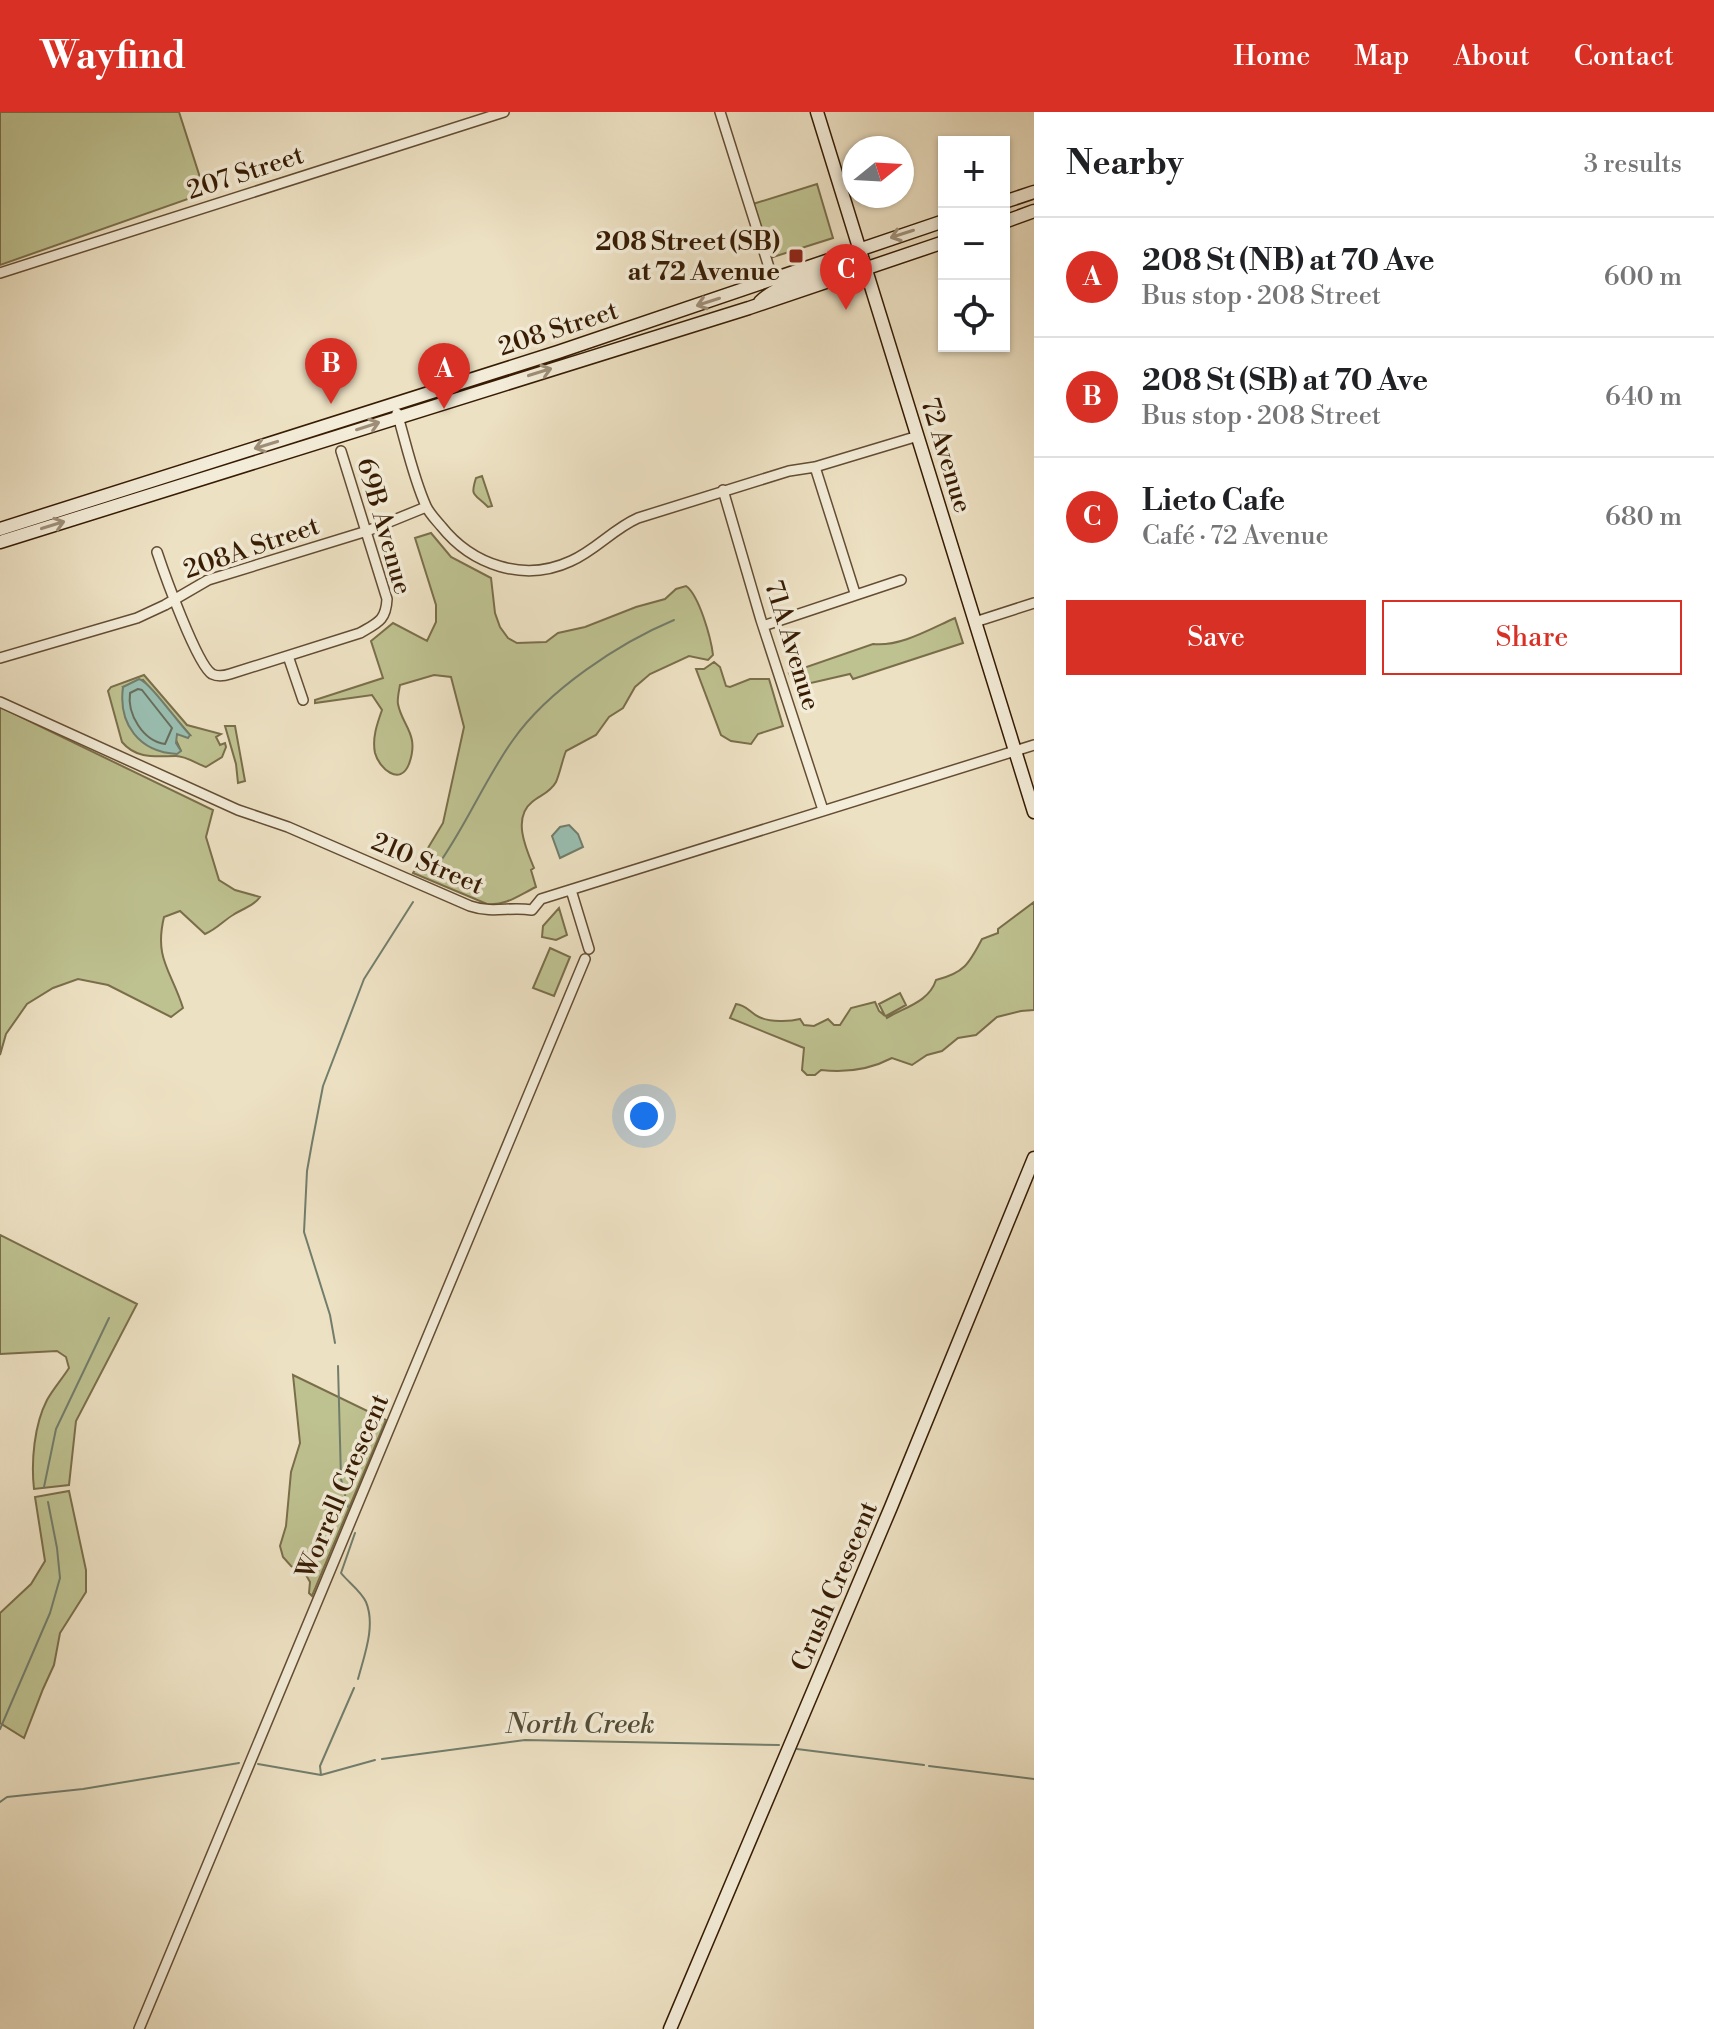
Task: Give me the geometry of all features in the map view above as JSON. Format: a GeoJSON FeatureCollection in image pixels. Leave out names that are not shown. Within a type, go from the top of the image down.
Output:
{"type":"FeatureCollection","features":[{"type":"Feature","properties":{"kind":"main road","name":"72 Avenue"},"geometry":{"type":"LineString","coordinates":[[817,112],[1034,812]]}},
{"type":"Feature","properties":{"kind":"main road"},"geometry":{"type":"LineString","coordinates":[[1010,200],[1034,192]]}},
{"type":"Feature","properties":{"kind":"main road"},"geometry":{"type":"LineString","coordinates":[[1010,220],[1034,211]]}},
{"type":"Feature","properties":{"kind":"main road","name":"208 Street"},"geometry":{"type":"LineString","coordinates":[[0,542],[396,410],[938,223]]}},
{"type":"Feature","properties":{"kind":"main road","name":"208 Street"},"geometry":{"type":"LineString","coordinates":[[0,529],[749,308],[938,241]]}},
{"type":"Feature","properties":{"kind":"main road"},"geometry":{"type":"LineString","coordinates":[[749,308],[780,287],[850,261],[861,248]]}},
{"type":"Feature","properties":{"kind":"main road","name":"Crush Crescent"},"geometry":{"type":"LineString","coordinates":[[670,2029],[891,1507],[1034,1158]]}},
{"type":"Feature","properties":{"kind":"street","name":"207 Street"},"geometry":{"type":"LineString","coordinates":[[0,273],[504,112]]}},
{"type":"Feature","properties":{"kind":"street"},"geometry":{"type":"LineString","coordinates":[[720,112],[773,280]]}},
{"type":"Feature","properties":{"kind":"street"},"geometry":{"type":"LineString","coordinates":[[396,410],[426,507],[451,538],[477,558],[496,566],[524,570],[548,569],[572,561],[620,526],[723,490],[918,436]]}},
{"type":"Feature","properties":{"kind":"street","name":"69B Avenue"},"geometry":{"type":"LineString","coordinates":[[288,656],[360,633],[378,623],[386,613],[387,599],[382,577],[341,451]]}},
{"type":"Feature","properties":{"kind":"street"},"geometry":{"type":"LineString","coordinates":[[815,467],[855,593]]}},
{"type":"Feature","properties":{"kind":"street","name":"71A Avenue"},"geometry":{"type":"LineString","coordinates":[[723,490],[823,810]]}},
{"type":"Feature","properties":{"kind":"street","name":"208A Street"},"geometry":{"type":"LineString","coordinates":[[0,658],[137,618],[208,580],[367,531],[426,507]]}},
{"type":"Feature","properties":{"kind":"street"},"geometry":{"type":"LineString","coordinates":[[157,552],[197,652],[208,671],[214,675],[225,675],[288,656],[303,700]]}},
{"type":"Feature","properties":{"kind":"street"},"geometry":{"type":"LineString","coordinates":[[763,626],[901,580]]}},
{"type":"Feature","properties":{"kind":"street"},"geometry":{"type":"LineString","coordinates":[[975,622],[1034,603]]}},
{"type":"Feature","properties":{"kind":"street","name":"210 Street"},"geometry":{"type":"LineString","coordinates":[[0,702],[238,810],[288,827],[481,910],[494,912],[516,908],[532,910],[541,899],[1034,745]]}},
{"type":"Feature","properties":{"kind":"street"},"geometry":{"type":"LineString","coordinates":[[571,890],[589,949]]}},
{"type":"Feature","properties":{"kind":"street","name":"Worrell Crescent"},"geometry":{"type":"LineString","coordinates":[[139,2029],[585,959]]}},
{"type":"Feature","properties":{"kind":"green space"},"geometry":{"type":"Polygon","coordinates":[[[0,112],[179,112],[205,193],[0,265],[0,112]]]}},
{"type":"Feature","properties":{"kind":"green space"},"geometry":{"type":"Polygon","coordinates":[[[817,184],[833,238],[770,258],[753,204],[817,184]]]}},
{"type":"Feature","properties":{"kind":"green space"},"geometry":{"type":"Polygon","coordinates":[[[482,476],[492,506],[488,507],[473,492],[476,478],[482,476]]]}},
{"type":"Feature","properties":{"kind":"green space"},"geometry":{"type":"Polygon","coordinates":[[[431,533],[451,557],[491,578],[500,627],[508,638],[517,643],[546,642],[558,633],[585,627],[665,599],[676,589],[686,586],[700,607],[712,648],[713,655],[708,660],[689,656],[650,674],[635,687],[623,708],[609,717],[596,735],[566,751],[554,786],[532,802],[523,816],[522,834],[534,868],[531,870],[536,887],[500,903],[487,904],[413,873],[443,823],[464,727],[451,677],[434,675],[400,685],[398,704],[411,738],[412,754],[405,771],[395,775],[385,769],[375,753],[375,736],[382,710],[372,695],[315,703],[315,700],[383,678],[371,641],[393,623],[427,641],[436,622],[436,605],[415,538],[431,533]]]}},
{"type":"Feature","properties":{"kind":"green space"},"geometry":{"type":"Polygon","coordinates":[[[955,618],[963,643],[853,679],[850,674],[811,683],[800,677],[791,677],[789,673],[873,644],[904,640],[955,618]]]}},
{"type":"Feature","properties":{"kind":"green space"},"geometry":{"type":"Polygon","coordinates":[[[714,662],[720,667],[726,686],[750,679],[769,679],[783,726],[758,734],[751,744],[731,741],[721,735],[696,669],[704,669],[714,662]]]}},
{"type":"Feature","properties":{"kind":"green space"},"geometry":{"type":"Polygon","coordinates":[[[144,675],[187,725],[221,734],[216,737],[220,745],[225,743],[222,757],[206,767],[180,756],[148,756],[134,752],[122,742],[108,691],[111,687],[144,675]],[[143,680],[123,687],[181,751],[175,738],[177,734],[190,735],[143,680]]]}},
{"type":"Feature","properties":{"kind":"green space"},"geometry":{"type":"Polygon","coordinates":[[[0,707],[213,810],[206,837],[219,880],[235,890],[260,897],[205,934],[180,911],[164,917],[162,954],[183,1008],[171,1017],[108,985],[78,979],[53,988],[27,1004],[6,1034],[0,1055],[0,707]]]}},
{"type":"Feature","properties":{"kind":"green space"},"geometry":{"type":"Polygon","coordinates":[[[225,726],[235,726],[245,781],[238,783],[225,726]]]}},
{"type":"Feature","properties":{"kind":"green space"},"geometry":{"type":"Polygon","coordinates":[[[1034,902],[1034,1010],[997,1017],[976,1035],[958,1038],[942,1051],[927,1055],[912,1065],[892,1058],[858,1070],[821,1070],[815,1075],[807,1075],[802,1070],[804,1048],[730,1018],[736,1004],[768,1020],[800,1019],[804,1025],[814,1026],[828,1019],[834,1025],[840,1025],[851,1008],[875,1002],[885,1016],[879,1004],[900,993],[906,1005],[887,1018],[922,999],[936,980],[959,971],[982,939],[998,933],[998,929],[1034,902]]]}},
{"type":"Feature","properties":{"kind":"green space"},"geometry":{"type":"Polygon","coordinates":[[[559,908],[567,935],[556,940],[542,937],[543,926],[559,908]]]}},
{"type":"Feature","properties":{"kind":"green space"},"geometry":{"type":"Polygon","coordinates":[[[550,948],[570,957],[554,996],[533,988],[550,948]]]}},
{"type":"Feature","properties":{"kind":"green space"},"geometry":{"type":"Polygon","coordinates":[[[0,1235],[137,1304],[76,1421],[69,1485],[34,1489],[33,1456],[39,1421],[47,1400],[69,1368],[66,1357],[57,1351],[0,1354],[0,1235]]]}},
{"type":"Feature","properties":{"kind":"green space"},"geometry":{"type":"Polygon","coordinates":[[[293,1375],[386,1420],[312,1596],[306,1575],[291,1566],[283,1557],[280,1546],[286,1526],[291,1472],[300,1443],[293,1375]]]}},
{"type":"Feature","properties":{"kind":"green space"},"geometry":{"type":"Polygon","coordinates":[[[69,1491],[86,1570],[86,1592],[60,1633],[54,1665],[24,1738],[0,1723],[0,1613],[31,1584],[45,1561],[35,1497],[69,1491]]]}},
{"type":"Feature","properties":{"kind":"water"},"geometry":{"type":"Polygon","coordinates":[[[139,679],[157,695],[190,735],[188,738],[177,734],[176,743],[181,751],[177,754],[152,748],[142,742],[128,724],[122,700],[123,687],[139,679]]]}},
{"type":"Feature","properties":{"kind":"water"},"geometry":{"type":"Polygon","coordinates":[[[569,825],[578,834],[583,847],[560,858],[552,836],[560,827],[569,825]]]}},
{"type":"Feature","properties":{"kind":"waterway"},"geometry":{"type":"LineString","coordinates":[[433,872],[502,756],[545,703],[608,655],[674,620]]}},
{"type":"Feature","properties":{"kind":"waterway"},"geometry":{"type":"LineString","coordinates":[[335,1343],[330,1315],[304,1232],[307,1171],[323,1086],[364,979],[413,902]]}},
{"type":"Feature","properties":{"kind":"waterway"},"geometry":{"type":"LineString","coordinates":[[44,1487],[56,1429],[109,1318]]}},
{"type":"Feature","properties":{"kind":"waterway"},"geometry":{"type":"LineString","coordinates":[[338,1366],[341,1479],[348,1507]]}},
{"type":"Feature","properties":{"kind":"waterway"},"geometry":{"type":"LineString","coordinates":[[0,1729],[50,1613],[60,1578],[48,1502]]}},
{"type":"Feature","properties":{"kind":"waterway"},"geometry":{"type":"LineString","coordinates":[[355,1533],[341,1573],[361,1594],[369,1611],[368,1641],[358,1679]]}},
{"type":"Feature","properties":{"kind":"waterway"},"geometry":{"type":"LineString","coordinates":[[321,1775],[320,1766],[354,1688]]}},
{"type":"Feature","properties":{"kind":"waterway","name":"North Creek"},"geometry":{"type":"LineString","coordinates":[[382,1759],[525,1740],[779,1745]]}},
{"type":"Feature","properties":{"kind":"waterway","name":"North Creek"},"geometry":{"type":"LineString","coordinates":[[797,1749],[924,1765]]}},
{"type":"Feature","properties":{"kind":"waterway","name":"North Creek"},"geometry":{"type":"LineString","coordinates":[[258,1764],[321,1775],[375,1760]]}},
{"type":"Feature","properties":{"kind":"waterway","name":"North Creek"},"geometry":{"type":"LineString","coordinates":[[0,1802],[7,1797],[83,1789],[239,1763]]}},
{"type":"Feature","properties":{"kind":"waterway","name":"North Creek"},"geometry":{"type":"LineString","coordinates":[[929,1766],[1034,1779]]}},
{"type":"Feature","properties":{"kind":"place","name":"208 Street (SB) at 72 Avenue"},"geometry":{"type":"Point","coordinates":[796,256]}},
{"type":"Feature","properties":{"kind":"place","name":"Lieto Cafe"},"geometry":{"type":"Point","coordinates":[846,310]}},
{"type":"Feature","properties":{"kind":"place","name":"208 St (SB) at 70 Ave"},"geometry":{"type":"Point","coordinates":[331,404]}},
{"type":"Feature","properties":{"kind":"place","name":"208 St (NB) at 70 Ave"},"geometry":{"type":"Point","coordinates":[444,409]}}]}
